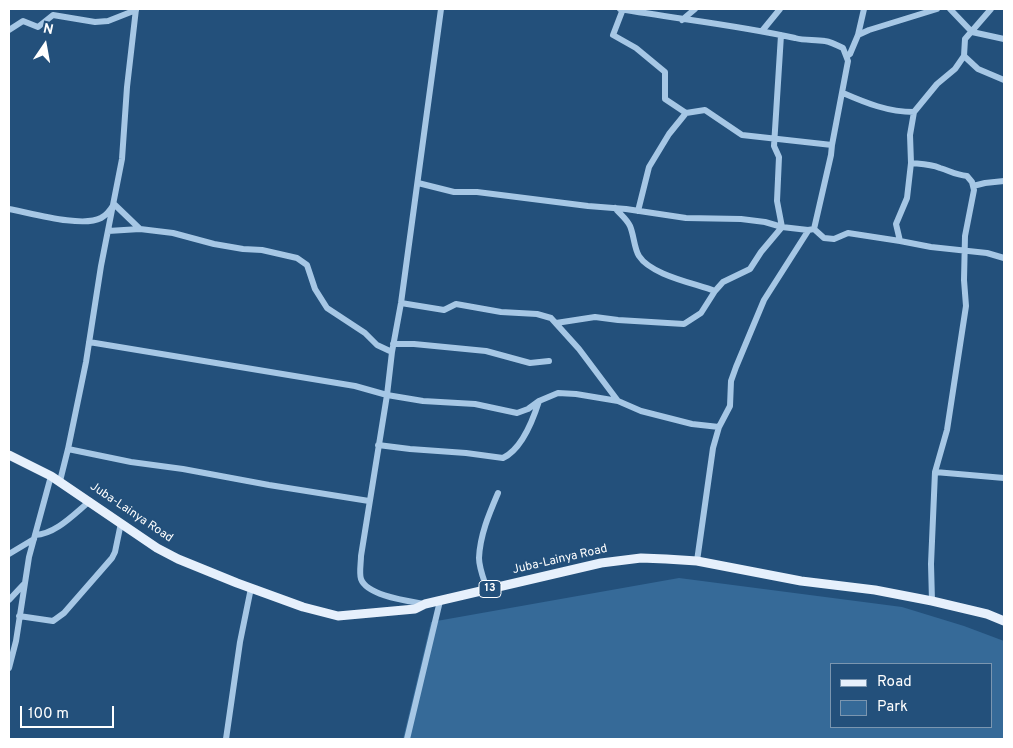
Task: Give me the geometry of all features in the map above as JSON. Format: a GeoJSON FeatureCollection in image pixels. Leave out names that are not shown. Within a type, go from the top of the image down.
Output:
{"type":"FeatureCollection","features":[{"type":"Feature","properties":{"kind":"main road","name":"Juba-Lainya Road"},"geometry":{"type":"LineString","coordinates":[[9,455],[56,478],[157,548],[178,559],[303,607],[338,616],[415,609],[425,604],[582,566],[641,558],[697,561],[801,580],[875,590],[987,614],[1004,621]]}},
{"type":"Feature","properties":{"kind":"street"},"geometry":{"type":"LineString","coordinates":[[425,604],[386,596],[364,585],[360,578],[361,556],[401,303],[442,9]]}},
{"type":"Feature","properties":{"kind":"street"},"geometry":{"type":"LineString","coordinates":[[686,113],[665,99],[665,72],[636,48],[613,35],[622,9],[659,14],[682,20],[727,25],[812,41],[824,40],[843,48],[847,56],[848,61],[843,93],[831,155],[811,230],[764,300],[731,381],[730,406],[718,427],[713,448],[697,561]]}},
{"type":"Feature","properties":{"kind":"street"},"geometry":{"type":"LineString","coordinates":[[682,20],[695,9]]}},
{"type":"Feature","properties":{"kind":"street"},"geometry":{"type":"LineString","coordinates":[[762,31],[780,9]]}},
{"type":"Feature","properties":{"kind":"street"},"geometry":{"type":"LineString","coordinates":[[847,56],[850,54],[858,35],[864,9]]}},
{"type":"Feature","properties":{"kind":"street"},"geometry":{"type":"LineString","coordinates":[[858,35],[937,9]]}},
{"type":"Feature","properties":{"kind":"street"},"geometry":{"type":"LineString","coordinates":[[950,9],[972,32],[1004,39]]}},
{"type":"Feature","properties":{"kind":"street"},"geometry":{"type":"LineString","coordinates":[[900,241],[896,224],[907,198],[911,163],[910,135],[914,112],[937,84],[955,69],[964,56],[965,39],[990,9]]}},
{"type":"Feature","properties":{"kind":"street"},"geometry":{"type":"LineString","coordinates":[[9,30],[23,21],[38,27],[53,15],[95,22],[108,21],[136,10],[127,87],[122,159],[89,342],[68,449],[34,537],[24,584],[16,641],[9,668]]}},
{"type":"Feature","properties":{"kind":"street"},"geometry":{"type":"LineString","coordinates":[[781,35],[774,138],[775,152],[779,157],[777,201],[782,227]]}},
{"type":"Feature","properties":{"kind":"street"},"geometry":{"type":"LineString","coordinates":[[964,56],[978,69],[1004,80]]}},
{"type":"Feature","properties":{"kind":"street"},"geometry":{"type":"LineString","coordinates":[[843,93],[896,112],[914,112]]}},
{"type":"Feature","properties":{"kind":"street"},"geometry":{"type":"LineString","coordinates":[[638,211],[649,167],[669,134],[686,113],[704,110],[742,135],[832,146]]}},
{"type":"Feature","properties":{"kind":"street"},"geometry":{"type":"LineString","coordinates":[[911,163],[924,164],[956,175],[967,176],[973,186],[973,199],[965,236],[964,280],[966,306],[947,430],[935,472],[931,564],[932,601]]}},
{"type":"Feature","properties":{"kind":"street"},"geometry":{"type":"LineString","coordinates":[[973,186],[1004,181]]}},
{"type":"Feature","properties":{"kind":"street"},"geometry":{"type":"LineString","coordinates":[[418,182],[454,192],[476,192],[536,201],[615,208],[686,218],[741,219],[765,222],[782,227],[811,230],[824,238],[834,239],[848,233],[965,252],[987,253],[1004,258]]}},
{"type":"Feature","properties":{"kind":"street"},"geometry":{"type":"LineString","coordinates":[[9,209],[52,218],[83,221],[104,217],[114,204]]}},
{"type":"Feature","properties":{"kind":"street"},"geometry":{"type":"LineString","coordinates":[[114,204],[140,229]]}},
{"type":"Feature","properties":{"kind":"street"},"geometry":{"type":"LineString","coordinates":[[615,208],[630,224],[639,256],[654,269],[715,291]]}},
{"type":"Feature","properties":{"kind":"street"},"geometry":{"type":"LineString","coordinates":[[556,323],[595,317],[684,324],[702,313],[715,291],[723,282],[750,269],[761,252],[782,227]]}},
{"type":"Feature","properties":{"kind":"street"},"geometry":{"type":"LineString","coordinates":[[108,231],[140,229],[173,233],[214,244],[262,250],[297,258],[307,265],[315,289],[326,308],[365,332],[377,346],[392,352]]}},
{"type":"Feature","properties":{"kind":"street"},"geometry":{"type":"LineString","coordinates":[[401,303],[444,310],[456,304],[501,312],[537,314],[551,318],[579,348],[618,400]]}},
{"type":"Feature","properties":{"kind":"street"},"geometry":{"type":"LineString","coordinates":[[89,342],[355,386],[387,395],[423,401],[475,404],[517,413],[523,412],[539,401],[558,394],[576,394],[599,399],[618,400],[641,411],[692,424],[718,427]]}},
{"type":"Feature","properties":{"kind":"street"},"geometry":{"type":"LineString","coordinates":[[393,344],[476,349],[530,363],[549,360]]}},
{"type":"Feature","properties":{"kind":"street"},"geometry":{"type":"LineString","coordinates":[[378,445],[466,452],[503,458],[513,451],[529,429],[539,401]]}},
{"type":"Feature","properties":{"kind":"street"},"geometry":{"type":"LineString","coordinates":[[68,449],[131,462],[183,469],[369,501]]}},
{"type":"Feature","properties":{"kind":"street"},"geometry":{"type":"LineString","coordinates":[[935,472],[1004,478]]}},
{"type":"Feature","properties":{"kind":"street"},"geometry":{"type":"LineString","coordinates":[[487,589],[479,558],[487,517],[498,493]]}},
{"type":"Feature","properties":{"kind":"street"},"geometry":{"type":"LineString","coordinates":[[9,554],[34,537],[55,530],[90,501]]}},
{"type":"Feature","properties":{"kind":"street"},"geometry":{"type":"LineString","coordinates":[[19,616],[53,621],[64,613],[112,558],[121,523]]}},
{"type":"Feature","properties":{"kind":"street"},"geometry":{"type":"LineString","coordinates":[[9,600],[24,584]]}},
{"type":"Feature","properties":{"kind":"street"},"geometry":{"type":"LineString","coordinates":[[226,739],[240,642],[251,588]]}},
{"type":"Feature","properties":{"kind":"street"},"geometry":{"type":"LineString","coordinates":[[407,739],[440,601]]}},
{"type":"Feature","properties":{"kind":"green space"},"geometry":{"type":"Polygon","coordinates":[[[679,578],[902,607],[964,626],[1004,641],[1004,739],[403,739],[431,622],[679,578]]]}}]}
